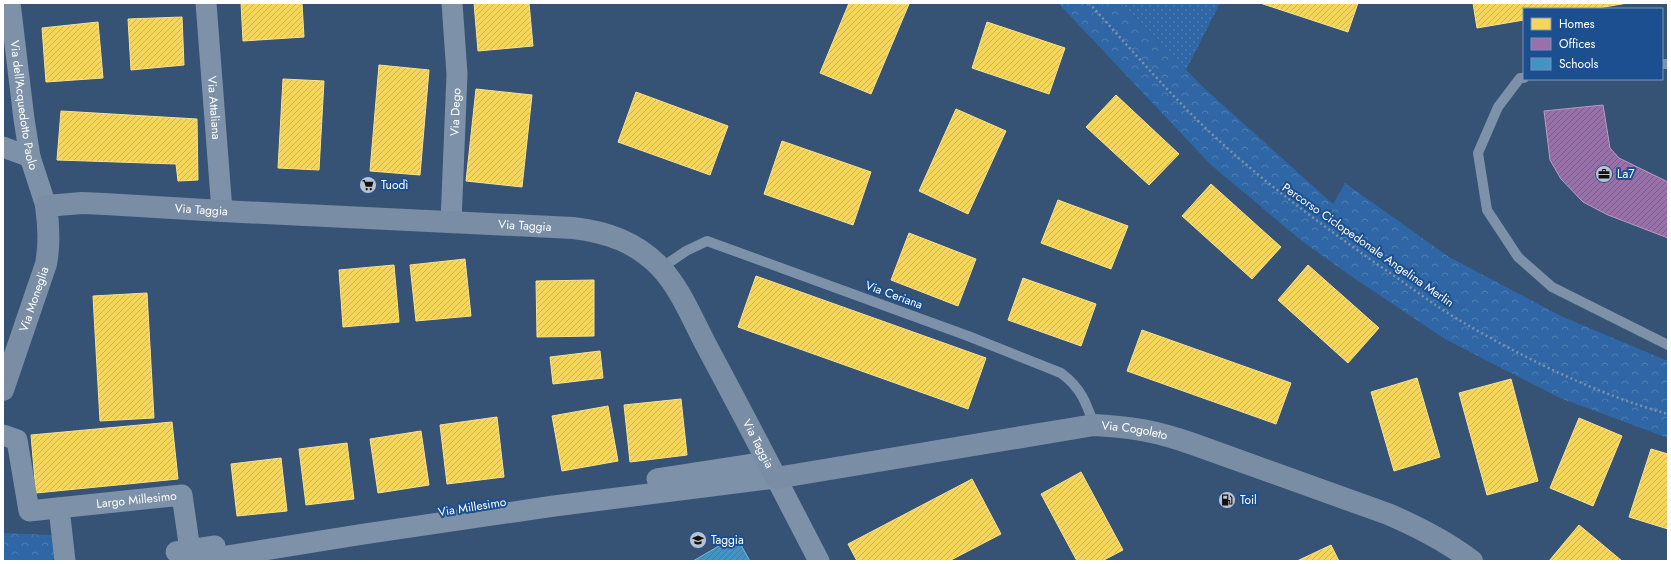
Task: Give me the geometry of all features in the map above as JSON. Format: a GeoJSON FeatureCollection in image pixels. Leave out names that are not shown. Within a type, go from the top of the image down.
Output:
{"type":"FeatureCollection","features":[{"type":"Feature","properties":{"kind":"street","name":"Via dell'Acquedotto Paolo"},"geometry":{"type":"LineString","coordinates":[[10,3],[30,157],[46,206]]}},
{"type":"Feature","properties":{"kind":"street","name":"Via Attaliana"},"geometry":{"type":"LineString","coordinates":[[206,3],[222,211]]}},
{"type":"Feature","properties":{"kind":"street","name":"Via Dego"},"geometry":{"type":"LineString","coordinates":[[451,222],[457,74],[452,3]]}},
{"type":"Feature","properties":{"kind":"street"},"geometry":{"type":"LineString","coordinates":[[3,147],[30,157]]}},
{"type":"Feature","properties":{"kind":"street","name":"Via Taggia"},"geometry":{"type":"LineString","coordinates":[[46,206],[57,204],[98,204],[451,222],[540,225],[595,231],[615,237],[631,245],[661,268],[681,297],[819,561]]}},
{"type":"Feature","properties":{"kind":"street","name":"Via Moneglia"},"geometry":{"type":"LineString","coordinates":[[3,390],[46,264],[50,231],[46,206]]}},
{"type":"Feature","properties":{"kind":"street","name":"Via Cogoleto"},"geometry":{"type":"LineString","coordinates":[[772,470],[1094,425],[1138,428],[1193,444],[1413,524],[1456,549],[1472,561]]}},
{"type":"Feature","properties":{"kind":"street","name":"Largo Millesimo"},"geometry":{"type":"LineString","coordinates":[[3,435],[17,440],[29,511],[182,496],[187,554]]}},
{"type":"Feature","properties":{"kind":"street","name":"Via Millesimo"},"geometry":{"type":"LineString","coordinates":[[187,554],[364,534],[554,506],[772,470]]}},
{"type":"Feature","properties":{"kind":"street"},"geometry":{"type":"LineString","coordinates":[[60,508],[65,561]]}},
{"type":"Feature","properties":{"kind":"lane"},"geometry":{"type":"LineString","coordinates":[[1523,78],[1520,78],[1498,108],[1478,153],[1487,210],[1518,257],[1552,287],[1668,345]]}},
{"type":"Feature","properties":{"kind":"lane","name":"Via Ceriana"},"geometry":{"type":"LineString","coordinates":[[661,268],[686,251],[707,241],[960,333],[1061,373],[1071,380],[1080,391],[1094,425]]}},
{"type":"Feature","properties":{"kind":"path","name":"Percorso Ciclopedonale Angelina Merlin"},"geometry":{"type":"LineString","coordinates":[[1089,3],[1161,83],[1215,137],[1275,190],[1329,231],[1463,322],[1534,360],[1597,390],[1668,414]]}},
{"type":"Feature","properties":{"kind":"green space"},"geometry":{"type":"Polygon","coordinates":[[[1058,3],[1121,3],[1203,87],[1333,204],[1345,183],[1449,257],[1563,317],[1668,361],[1668,438],[1560,398],[1445,339],[1303,242],[1211,165],[1058,3]]]}},
{"type":"Feature","properties":{"kind":"green space"},"geometry":{"type":"Polygon","coordinates":[[[1121,3],[1220,3],[1186,70],[1121,3]]]}},
{"type":"Feature","properties":{"kind":"green space"},"geometry":{"type":"Polygon","coordinates":[[[3,533],[52,535],[55,558],[51,561],[3,561],[3,533]]]}},
{"type":"Feature","properties":{"kind":"building: Homes"},"geometry":{"type":"Polygon","coordinates":[[[241,3],[302,3],[304,37],[243,41],[241,3]]]}},
{"type":"Feature","properties":{"kind":"building: Homes"},"geometry":{"type":"Polygon","coordinates":[[[474,3],[529,3],[533,46],[478,51],[474,3]]]}},
{"type":"Feature","properties":{"kind":"building: Homes"},"geometry":{"type":"Polygon","coordinates":[[[849,3],[909,4],[871,94],[820,73],[849,3]]]}},
{"type":"Feature","properties":{"kind":"building: Homes"},"geometry":{"type":"Polygon","coordinates":[[[1260,3],[1358,3],[1348,32],[1260,3]]]}},
{"type":"Feature","properties":{"kind":"building: Homes"},"geometry":{"type":"Polygon","coordinates":[[[1473,3],[1628,3],[1598,8],[1523,8],[1523,20],[1477,28],[1473,3]]]}},
{"type":"Feature","properties":{"kind":"building: Homes"},"geometry":{"type":"Polygon","coordinates":[[[182,17],[184,65],[131,70],[128,19],[182,17]]]}},
{"type":"Feature","properties":{"kind":"building: Homes"},"geometry":{"type":"Polygon","coordinates":[[[98,22],[103,78],[46,82],[42,28],[98,22]]]}},
{"type":"Feature","properties":{"kind":"building: Homes"},"geometry":{"type":"Polygon","coordinates":[[[987,22],[1065,48],[1049,94],[972,68],[987,22]]]}},
{"type":"Feature","properties":{"kind":"building: Homes"},"geometry":{"type":"Polygon","coordinates":[[[379,65],[429,70],[420,175],[370,171],[379,65]]]}},
{"type":"Feature","properties":{"kind":"building: Homes"},"geometry":{"type":"Polygon","coordinates":[[[283,79],[324,81],[319,170],[278,168],[283,79]]]}},
{"type":"Feature","properties":{"kind":"building: Homes"},"geometry":{"type":"Polygon","coordinates":[[[476,89],[532,95],[522,187],[466,181],[476,89]]]}},
{"type":"Feature","properties":{"kind":"building: Homes"},"geometry":{"type":"Polygon","coordinates":[[[636,92],[728,126],[710,175],[618,142],[636,92]]]}},
{"type":"Feature","properties":{"kind":"building: Homes"},"geometry":{"type":"Polygon","coordinates":[[[1116,95],[1179,154],[1149,185],[1086,127],[1116,95]]]}},
{"type":"Feature","properties":{"kind":"building: Homes"},"geometry":{"type":"Polygon","coordinates":[[[956,109],[1006,131],[968,214],[919,191],[956,109]]]}},
{"type":"Feature","properties":{"kind":"building: Homes"},"geometry":{"type":"Polygon","coordinates":[[[61,111],[197,119],[198,180],[178,181],[176,164],[57,160],[61,111]]]}},
{"type":"Feature","properties":{"kind":"building: Homes"},"geometry":{"type":"Polygon","coordinates":[[[782,141],[871,172],[853,225],[764,194],[782,141]]]}},
{"type":"Feature","properties":{"kind":"building: Homes"},"geometry":{"type":"Polygon","coordinates":[[[1211,184],[1281,247],[1252,279],[1182,216],[1211,184]]]}},
{"type":"Feature","properties":{"kind":"building: Homes"},"geometry":{"type":"Polygon","coordinates":[[[1058,200],[1128,226],[1111,269],[1041,243],[1058,200]]]}},
{"type":"Feature","properties":{"kind":"building: Homes"},"geometry":{"type":"Polygon","coordinates":[[[909,233],[976,259],[958,306],[891,280],[909,233]]]}},
{"type":"Feature","properties":{"kind":"building: Homes"},"geometry":{"type":"Polygon","coordinates":[[[465,259],[471,316],[416,321],[410,265],[465,259]]]}},
{"type":"Feature","properties":{"kind":"building: Homes"},"geometry":{"type":"Polygon","coordinates":[[[394,265],[399,322],[343,327],[339,270],[394,265]]]}},
{"type":"Feature","properties":{"kind":"building: Homes"},"geometry":{"type":"Polygon","coordinates":[[[1308,265],[1379,328],[1348,363],[1278,300],[1308,265]]]}},
{"type":"Feature","properties":{"kind":"building: Homes"},"geometry":{"type":"Polygon","coordinates":[[[756,276],[986,358],[968,409],[738,327],[756,276]]]}},
{"type":"Feature","properties":{"kind":"building: Homes"},"geometry":{"type":"Polygon","coordinates":[[[1023,278],[1096,304],[1081,346],[1008,320],[1023,278]]]}},
{"type":"Feature","properties":{"kind":"building: Homes"},"geometry":{"type":"Polygon","coordinates":[[[594,280],[594,336],[537,337],[536,281],[594,280]]]}},
{"type":"Feature","properties":{"kind":"building: Homes"},"geometry":{"type":"Polygon","coordinates":[[[147,293],[154,418],[100,421],[93,296],[147,293]]]}},
{"type":"Feature","properties":{"kind":"building: Homes"},"geometry":{"type":"Polygon","coordinates":[[[1142,330],[1291,383],[1276,424],[1127,371],[1142,330]]]}},
{"type":"Feature","properties":{"kind":"building: Homes"},"geometry":{"type":"Polygon","coordinates":[[[600,351],[603,378],[553,384],[550,357],[600,351]]]}},
{"type":"Feature","properties":{"kind":"building: Homes"},"geometry":{"type":"Polygon","coordinates":[[[1417,378],[1440,457],[1394,471],[1371,392],[1417,378]]]}},
{"type":"Feature","properties":{"kind":"building: Homes"},"geometry":{"type":"Polygon","coordinates":[[[1511,379],[1538,481],[1487,495],[1459,393],[1511,379]]]}},
{"type":"Feature","properties":{"kind":"building: Homes"},"geometry":{"type":"Polygon","coordinates":[[[681,399],[687,455],[630,462],[624,405],[681,399]]]}},
{"type":"Feature","properties":{"kind":"building: Homes"},"geometry":{"type":"Polygon","coordinates":[[[608,406],[618,461],[562,471],[552,416],[608,406]]]}},
{"type":"Feature","properties":{"kind":"building: Homes"},"geometry":{"type":"Polygon","coordinates":[[[497,417],[504,477],[447,484],[440,425],[497,417]]]}},
{"type":"Feature","properties":{"kind":"building: Homes"},"geometry":{"type":"Polygon","coordinates":[[[1579,418],[1622,436],[1593,506],[1550,488],[1579,418]]]}},
{"type":"Feature","properties":{"kind":"building: Homes"},"geometry":{"type":"Polygon","coordinates":[[[172,422],[178,479],[36,493],[31,435],[172,422]]]}},
{"type":"Feature","properties":{"kind":"building: Homes"},"geometry":{"type":"Polygon","coordinates":[[[421,431],[429,485],[378,493],[370,439],[421,431]]]}},
{"type":"Feature","properties":{"kind":"building: Homes"},"geometry":{"type":"Polygon","coordinates":[[[347,443],[354,499],[306,505],[299,449],[347,443]]]}},
{"type":"Feature","properties":{"kind":"building: Homes"},"geometry":{"type":"Polygon","coordinates":[[[1651,449],[1668,454],[1668,529],[1629,517],[1651,449]]]}},
{"type":"Feature","properties":{"kind":"building: Homes"},"geometry":{"type":"Polygon","coordinates":[[[281,458],[287,511],[237,516],[231,464],[281,458]]]}},
{"type":"Feature","properties":{"kind":"building: Homes"},"geometry":{"type":"Polygon","coordinates":[[[1081,472],[1123,550],[1102,561],[1077,561],[1041,494],[1081,472]]]}},
{"type":"Feature","properties":{"kind":"building: Homes"},"geometry":{"type":"Polygon","coordinates":[[[972,479],[1001,534],[949,561],[857,561],[848,544],[972,479]]]}},
{"type":"Feature","properties":{"kind":"building: Homes"},"geometry":{"type":"Polygon","coordinates":[[[1579,525],[1622,561],[1549,561],[1579,525]]]}},
{"type":"Feature","properties":{"kind":"building: Homes"},"geometry":{"type":"Polygon","coordinates":[[[1331,545],[1339,561],[1297,561],[1331,545]]]}},
{"type":"Feature","properties":{"kind":"building: Offices","name":"La7"},"geometry":{"type":"Polygon","coordinates":[[[1603,105],[1610,148],[1619,158],[1668,182],[1668,238],[1608,215],[1583,202],[1561,179],[1550,160],[1544,111],[1603,105]]]}},
{"type":"Feature","properties":{"kind":"building: Schools"},"geometry":{"type":"Polygon","coordinates":[[[736,536],[750,561],[693,561],[736,536]]]}},
{"type":"Feature","properties":{"kind":"place","name":"La7"},"geometry":{"type":"Point","coordinates":[1604,174]}},
{"type":"Feature","properties":{"kind":"place","name":"Tuodì"},"geometry":{"type":"Point","coordinates":[368,185]}},
{"type":"Feature","properties":{"kind":"place","name":"Toil"},"geometry":{"type":"Point","coordinates":[1227,500]}},
{"type":"Feature","properties":{"kind":"place","name":"Taggia"},"geometry":{"type":"Point","coordinates":[698,540]}}]}
